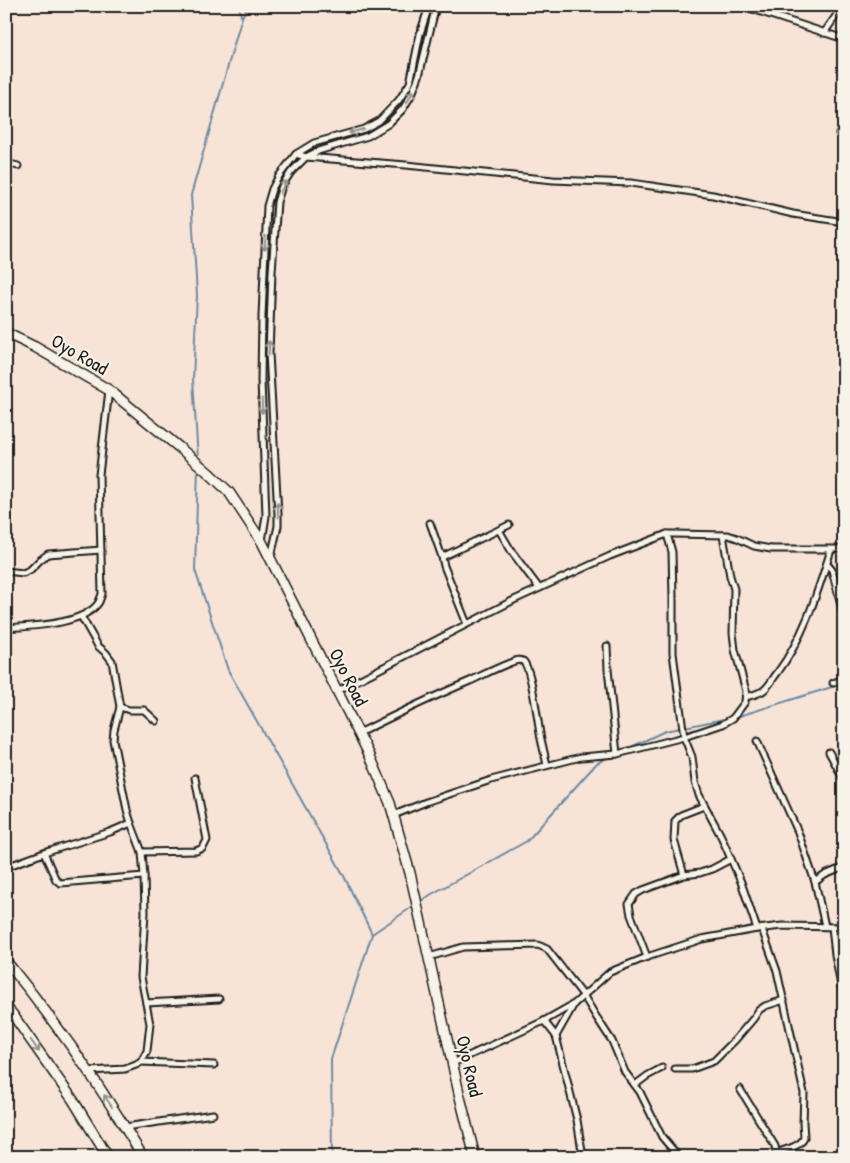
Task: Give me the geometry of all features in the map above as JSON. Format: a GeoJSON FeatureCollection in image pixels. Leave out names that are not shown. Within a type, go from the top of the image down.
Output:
{"type":"FeatureCollection","features":[{"type":"Feature","properties":{"kind":"highway","name":"Oyo Road"},"geometry":{"type":"LineString","coordinates":[[6,333],[35,347],[109,390],[181,449],[222,486],[262,542],[359,733],[390,803],[410,873],[475,1157]]}},
{"type":"Feature","properties":{"kind":"highway"},"geometry":{"type":"LineString","coordinates":[[6,962],[38,1000],[89,1071],[143,1157]]}},
{"type":"Feature","properties":{"kind":"highway"},"geometry":{"type":"LineString","coordinates":[[6,1007],[74,1100],[108,1157]]}},
{"type":"Feature","properties":{"kind":"street"},"geometry":{"type":"LineString","coordinates":[[262,542],[266,516],[261,380],[262,316],[267,206],[272,189],[279,176],[296,154],[314,144],[364,129],[379,121],[399,100],[410,83],[420,34],[429,6]]}},
{"type":"Feature","properties":{"kind":"street"},"geometry":{"type":"LineString","coordinates":[[271,558],[278,526],[269,353],[277,202],[282,186],[291,172],[306,157],[318,151],[368,136],[388,124],[403,109],[412,94],[419,76],[436,6]]}},
{"type":"Feature","properties":{"kind":"street"},"geometry":{"type":"LineString","coordinates":[[743,6],[844,39]]}},
{"type":"Feature","properties":{"kind":"street"},"geometry":{"type":"LineString","coordinates":[[824,33],[843,6]]}},
{"type":"Feature","properties":{"kind":"street"},"geometry":{"type":"LineString","coordinates":[[839,133],[844,127]]}},
{"type":"Feature","properties":{"kind":"street"},"geometry":{"type":"LineString","coordinates":[[296,154],[306,157],[553,180],[631,183],[713,194],[793,214],[844,222]]}},
{"type":"Feature","properties":{"kind":"street"},"geometry":{"type":"LineString","coordinates":[[6,163],[18,166]]}},
{"type":"Feature","properties":{"kind":"street"},"geometry":{"type":"LineString","coordinates":[[6,628],[60,623],[81,616],[99,602],[102,594],[99,475],[109,390]]}},
{"type":"Feature","properties":{"kind":"street"},"geometry":{"type":"LineString","coordinates":[[430,523],[444,566],[467,624]]}},
{"type":"Feature","properties":{"kind":"street"},"geometry":{"type":"LineString","coordinates":[[442,557],[509,525]]}},
{"type":"Feature","properties":{"kind":"street"},"geometry":{"type":"LineString","coordinates":[[499,530],[512,552],[539,588]]}},
{"type":"Feature","properties":{"kind":"street"},"geometry":{"type":"LineString","coordinates":[[667,534],[672,552],[674,598],[673,653],[683,734],[692,757],[695,782],[699,795],[731,859],[777,972],[804,1093],[804,1137],[800,1144],[777,1155],[775,1146],[740,1089]]}},
{"type":"Feature","properties":{"kind":"street"},"geometry":{"type":"LineString","coordinates":[[337,691],[539,588],[610,556],[667,534],[723,535],[737,538],[754,546],[771,549],[844,549]]}},
{"type":"Feature","properties":{"kind":"street"},"geometry":{"type":"LineString","coordinates":[[394,815],[491,780],[580,757],[617,754],[723,724],[733,718],[745,702],[746,691],[735,650],[733,633],[734,589],[723,535]]}},
{"type":"Feature","properties":{"kind":"street"},"geometry":{"type":"LineString","coordinates":[[6,571],[23,573],[30,570],[48,554],[101,550]]}},
{"type":"Feature","properties":{"kind":"street"},"geometry":{"type":"LineString","coordinates":[[746,697],[766,689],[787,659],[801,634],[831,550]]}},
{"type":"Feature","properties":{"kind":"street"},"geometry":{"type":"LineString","coordinates":[[827,564],[832,570],[844,616]]}},
{"type":"Feature","properties":{"kind":"street"},"geometry":{"type":"LineString","coordinates":[[81,616],[98,646],[112,661],[120,707],[113,740],[131,823],[142,852],[145,914],[140,977],[150,1024],[146,1051],[141,1062],[136,1066],[125,1069],[89,1071]]}},
{"type":"Feature","properties":{"kind":"street"},"geometry":{"type":"LineString","coordinates":[[607,646],[617,754]]}},
{"type":"Feature","properties":{"kind":"street"},"geometry":{"type":"LineString","coordinates":[[359,733],[421,702],[520,660],[524,662],[529,675],[547,765]]}},
{"type":"Feature","properties":{"kind":"street"},"geometry":{"type":"LineString","coordinates":[[833,683],[844,679]]}},
{"type":"Feature","properties":{"kind":"street"},"geometry":{"type":"LineString","coordinates":[[120,707],[129,710],[144,710],[156,721]]}},
{"type":"Feature","properties":{"kind":"street"},"geometry":{"type":"LineString","coordinates":[[757,741],[798,832],[815,882],[825,926]]}},
{"type":"Feature","properties":{"kind":"street"},"geometry":{"type":"LineString","coordinates":[[830,752],[844,780]]}},
{"type":"Feature","properties":{"kind":"street"},"geometry":{"type":"LineString","coordinates":[[142,852],[196,851],[203,848],[208,840],[195,778]]}},
{"type":"Feature","properties":{"kind":"street"},"geometry":{"type":"LineString","coordinates":[[684,875],[674,840],[675,821],[680,815],[704,806]]}},
{"type":"Feature","properties":{"kind":"street"},"geometry":{"type":"LineString","coordinates":[[6,867],[110,832],[131,823]]}},
{"type":"Feature","properties":{"kind":"street"},"geometry":{"type":"LineString","coordinates":[[44,853],[56,880],[60,883],[144,876]]}},
{"type":"Feature","properties":{"kind":"street"},"geometry":{"type":"LineString","coordinates":[[647,958],[631,915],[629,904],[636,894],[684,875],[712,869],[731,859]]}},
{"type":"Feature","properties":{"kind":"street"},"geometry":{"type":"LineString","coordinates":[[815,882],[825,875],[844,867]]}},
{"type":"Feature","properties":{"kind":"street"},"geometry":{"type":"LineString","coordinates":[[454,1063],[544,1021],[574,1004],[610,972],[647,958],[702,939],[759,929],[782,926],[844,927]]}},
{"type":"Feature","properties":{"kind":"street"},"geometry":{"type":"LineString","coordinates":[[832,927],[838,975],[844,1001]]}},
{"type":"Feature","properties":{"kind":"street"},"geometry":{"type":"LineString","coordinates":[[429,957],[463,947],[538,945],[547,949],[583,995],[612,1041],[625,1072],[640,1092],[662,1137],[679,1157]]}},
{"type":"Feature","properties":{"kind":"street"},"geometry":{"type":"LineString","coordinates":[[146,1003],[219,999]]}},
{"type":"Feature","properties":{"kind":"street"},"geometry":{"type":"LineString","coordinates":[[675,1069],[692,1069],[714,1061],[735,1040],[759,1010],[784,1000]]}},
{"type":"Feature","properties":{"kind":"street"},"geometry":{"type":"LineString","coordinates":[[556,1036],[574,1004]]}},
{"type":"Feature","properties":{"kind":"street"},"geometry":{"type":"LineString","coordinates":[[544,1021],[556,1036],[577,1120],[583,1157]]}},
{"type":"Feature","properties":{"kind":"street"},"geometry":{"type":"LineString","coordinates":[[141,1062],[214,1065]]}},
{"type":"Feature","properties":{"kind":"street"},"geometry":{"type":"LineString","coordinates":[[635,1085],[662,1068]]}},
{"type":"Feature","properties":{"kind":"street"},"geometry":{"type":"LineString","coordinates":[[125,1127],[213,1114]]}},
{"type":"Feature","properties":{"kind":"waterway"},"geometry":{"type":"LineString","coordinates":[[239,6],[241,16]]}},
{"type":"Feature","properties":{"kind":"waterway"},"geometry":{"type":"LineString","coordinates":[[198,460],[193,379],[197,295],[191,195],[242,17],[248,6]]}},
{"type":"Feature","properties":{"kind":"waterway"},"geometry":{"type":"LineString","coordinates":[[198,467],[195,570],[228,670],[343,874],[372,934],[331,1059],[332,1157]]}},
{"type":"Feature","properties":{"kind":"waterway"},"geometry":{"type":"LineString","coordinates":[[736,717],[835,686],[838,683]]}},
{"type":"Feature","properties":{"kind":"waterway"},"geometry":{"type":"LineString","coordinates":[[627,749],[665,731],[729,718]]}},
{"type":"Feature","properties":{"kind":"waterway"},"geometry":{"type":"LineString","coordinates":[[419,903],[527,841],[597,763],[611,756]]}},
{"type":"Feature","properties":{"kind":"waterway"},"geometry":{"type":"LineString","coordinates":[[372,934],[415,905]]}}]}
